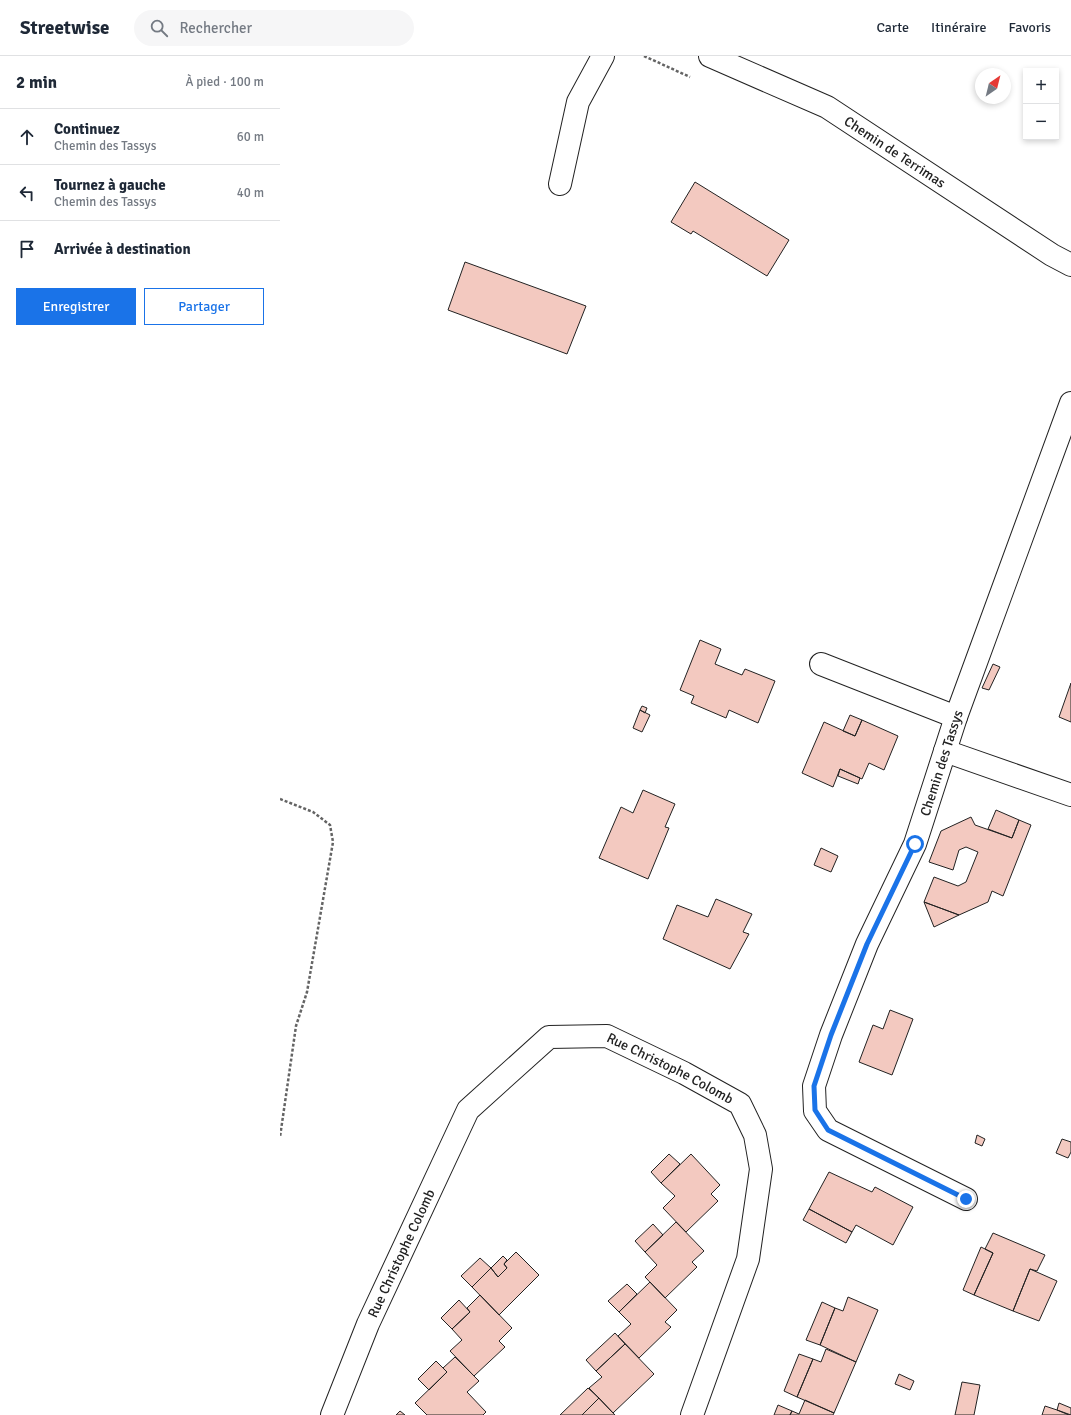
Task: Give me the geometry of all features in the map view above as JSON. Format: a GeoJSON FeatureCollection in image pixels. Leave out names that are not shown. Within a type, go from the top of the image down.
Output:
{"type":"FeatureCollection","features":[{"type":"Feature","properties":{"kind":"street"},"geometry":{"type":"LineString","coordinates":[[560,184],[578,102],[603,56]]}},
{"type":"Feature","properties":{"kind":"street","name":"Chemin de Terrimas"},"geometry":{"type":"LineString","coordinates":[[710,56],[827,107],[1052,255],[1070,262]]}},
{"type":"Feature","properties":{"kind":"street","name":"Chemin des Tassys"},"geometry":{"type":"LineString","coordinates":[[966,1199],[828,1130],[815,1110],[814,1086],[831,1035],[867,944],[915,844],[956,717],[1071,403]]}},
{"type":"Feature","properties":{"kind":"street"},"geometry":{"type":"LineString","coordinates":[[821,664],[956,717]]}},
{"type":"Feature","properties":{"kind":"street"},"geometry":{"type":"LineString","coordinates":[[945,751],[1071,795]]}},
{"type":"Feature","properties":{"kind":"street","name":"Rue Christophe Colomb"},"geometry":{"type":"LineString","coordinates":[[332,1415],[368,1324],[468,1110],[549,1037],[608,1036],[684,1073],[740,1104],[755,1135],[761,1169],[748,1259],[692,1415]]}},
{"type":"Feature","properties":{"kind":"path"},"geometry":{"type":"LineString","coordinates":[[644,56],[695,79]]}},
{"type":"Feature","properties":{"kind":"path"},"geometry":{"type":"LineString","coordinates":[[280,799],[313,812],[330,825],[333,842],[307,992],[296,1026],[280,1137]]}},
{"type":"Feature","properties":{"kind":"building"},"geometry":{"type":"Polygon","coordinates":[[[695,182],[789,240],[767,276],[693,231],[691,234],[671,222],[695,182]]]}},
{"type":"Feature","properties":{"kind":"building"},"geometry":{"type":"Polygon","coordinates":[[[465,262],[586,306],[567,354],[448,310],[465,262]]]}},
{"type":"Feature","properties":{"kind":"building"},"geometry":{"type":"Polygon","coordinates":[[[700,640],[721,649],[715,664],[742,675],[745,669],[775,681],[758,723],[729,710],[726,718],[691,703],[694,696],[680,690],[700,640]]]}},
{"type":"Feature","properties":{"kind":"building"},"geometry":{"type":"Polygon","coordinates":[[[993,664],[1000,667],[989,690],[982,688],[993,664]]]}},
{"type":"Feature","properties":{"kind":"building"},"geometry":{"type":"Polygon","coordinates":[[[1071,683],[1071,722],[1059,717],[1071,683]]]}},
{"type":"Feature","properties":{"kind":"building"},"geometry":{"type":"Polygon","coordinates":[[[642,706],[647,708],[645,713],[640,710],[642,706]]]}},
{"type":"Feature","properties":{"kind":"building"},"geometry":{"type":"Polygon","coordinates":[[[640,710],[650,715],[642,732],[633,728],[640,710]]]}},
{"type":"Feature","properties":{"kind":"building"},"geometry":{"type":"Polygon","coordinates":[[[850,715],[862,720],[855,736],[843,731],[850,715]]]}},
{"type":"Feature","properties":{"kind":"building"},"geometry":{"type":"Polygon","coordinates":[[[862,720],[898,736],[884,770],[869,763],[862,779],[840,769],[833,787],[802,773],[824,722],[855,736],[862,720]]]}},
{"type":"Feature","properties":{"kind":"building"},"geometry":{"type":"Polygon","coordinates":[[[840,769],[860,778],[858,784],[838,776],[840,769]]]}},
{"type":"Feature","properties":{"kind":"building"},"geometry":{"type":"Polygon","coordinates":[[[643,790],[675,804],[665,827],[669,828],[648,879],[599,858],[621,807],[633,813],[643,790]]]}},
{"type":"Feature","properties":{"kind":"building"},"geometry":{"type":"Polygon","coordinates":[[[996,810],[1019,820],[1012,838],[988,829],[996,810]]]}},
{"type":"Feature","properties":{"kind":"building"},"geometry":{"type":"Polygon","coordinates":[[[971,817],[975,825],[1012,838],[1019,820],[1031,825],[1003,896],[992,891],[988,902],[959,915],[924,902],[934,877],[958,886],[966,882],[978,852],[966,847],[959,850],[953,870],[929,862],[941,831],[971,817]]]}},
{"type":"Feature","properties":{"kind":"building"},"geometry":{"type":"Polygon","coordinates":[[[821,848],[838,856],[831,872],[814,865],[821,848]]]}},
{"type":"Feature","properties":{"kind":"building"},"geometry":{"type":"Polygon","coordinates":[[[716,899],[752,914],[743,932],[749,934],[730,969],[663,939],[677,905],[708,917],[716,899]]]}},
{"type":"Feature","properties":{"kind":"building"},"geometry":{"type":"Polygon","coordinates":[[[924,902],[959,915],[934,927],[924,902]]]}},
{"type":"Feature","properties":{"kind":"building"},"geometry":{"type":"Polygon","coordinates":[[[890,1010],[913,1019],[892,1075],[859,1062],[873,1025],[883,1029],[890,1010]]]}},
{"type":"Feature","properties":{"kind":"building"},"geometry":{"type":"Polygon","coordinates":[[[977,1135],[985,1139],[982,1146],[975,1143],[977,1135]]]}},
{"type":"Feature","properties":{"kind":"building"},"geometry":{"type":"Polygon","coordinates":[[[1062,1139],[1071,1142],[1071,1152],[1068,1158],[1056,1153],[1062,1139]]]}},
{"type":"Feature","properties":{"kind":"building"},"geometry":{"type":"Polygon","coordinates":[[[669,1154],[680,1164],[661,1183],[651,1172],[669,1154]]]}},
{"type":"Feature","properties":{"kind":"building"},"geometry":{"type":"Polygon","coordinates":[[[691,1154],[720,1185],[711,1194],[718,1201],[686,1232],[663,1208],[675,1196],[661,1183],[691,1154]]]}},
{"type":"Feature","properties":{"kind":"building"},"geometry":{"type":"Polygon","coordinates":[[[829,1172],[872,1192],[875,1187],[913,1207],[893,1245],[856,1225],[852,1232],[809,1209],[829,1172]]]}},
{"type":"Feature","properties":{"kind":"building"},"geometry":{"type":"Polygon","coordinates":[[[809,1209],[852,1232],[846,1243],[803,1220],[809,1209]]]}},
{"type":"Feature","properties":{"kind":"building"},"geometry":{"type":"Polygon","coordinates":[[[676,1222],[704,1251],[692,1262],[697,1267],[665,1298],[645,1277],[657,1265],[645,1252],[676,1222]]]}},
{"type":"Feature","properties":{"kind":"building"},"geometry":{"type":"Polygon","coordinates":[[[653,1224],[663,1235],[645,1252],[635,1241],[653,1224]]]}},
{"type":"Feature","properties":{"kind":"building"},"geometry":{"type":"Polygon","coordinates":[[[993,1233],[1045,1255],[1037,1271],[1030,1269],[1013,1311],[974,1295],[993,1253],[985,1249],[993,1233]]]}},
{"type":"Feature","properties":{"kind":"building"},"geometry":{"type":"Polygon","coordinates":[[[981,1247],[993,1253],[974,1295],[963,1290],[981,1247]]]}},
{"type":"Feature","properties":{"kind":"building"},"geometry":{"type":"Polygon","coordinates":[[[516,1252],[539,1275],[499,1315],[472,1287],[491,1268],[498,1277],[507,1268],[504,1264],[516,1252]]]}},
{"type":"Feature","properties":{"kind":"building"},"geometry":{"type":"Polygon","coordinates":[[[503,1256],[507,1260],[504,1264],[507,1268],[498,1277],[491,1268],[503,1256]]]}},
{"type":"Feature","properties":{"kind":"building"},"geometry":{"type":"Polygon","coordinates":[[[480,1258],[491,1268],[472,1287],[461,1276],[480,1258]]]}},
{"type":"Feature","properties":{"kind":"building"},"geometry":{"type":"Polygon","coordinates":[[[1030,1269],[1057,1281],[1039,1321],[1013,1311],[1030,1269]]]}},
{"type":"Feature","properties":{"kind":"building"},"geometry":{"type":"Polygon","coordinates":[[[650,1282],[677,1310],[665,1322],[671,1327],[639,1358],[618,1336],[631,1324],[619,1312],[650,1282]]]}},
{"type":"Feature","properties":{"kind":"building"},"geometry":{"type":"Polygon","coordinates":[[[627,1284],[637,1294],[619,1312],[608,1301],[627,1284]]]}},
{"type":"Feature","properties":{"kind":"building"},"geometry":{"type":"Polygon","coordinates":[[[480,1295],[512,1328],[499,1341],[505,1347],[474,1376],[450,1351],[462,1340],[452,1329],[470,1312],[467,1308],[480,1295]]]}},
{"type":"Feature","properties":{"kind":"building"},"geometry":{"type":"Polygon","coordinates":[[[848,1297],[878,1310],[856,1362],[820,1345],[835,1308],[843,1311],[848,1297]]]}},
{"type":"Feature","properties":{"kind":"building"},"geometry":{"type":"Polygon","coordinates":[[[459,1300],[470,1312],[452,1329],[441,1318],[459,1300]]]}},
{"type":"Feature","properties":{"kind":"building"},"geometry":{"type":"Polygon","coordinates":[[[822,1302],[835,1308],[820,1345],[806,1340],[822,1302]]]}},
{"type":"Feature","properties":{"kind":"building"},"geometry":{"type":"Polygon","coordinates":[[[615,1333],[625,1344],[596,1371],[586,1360],[615,1333]]]}},
{"type":"Feature","properties":{"kind":"building"},"geometry":{"type":"Polygon","coordinates":[[[625,1344],[654,1374],[613,1413],[589,1388],[602,1377],[596,1371],[625,1344]]]}},
{"type":"Feature","properties":{"kind":"building"},"geometry":{"type":"Polygon","coordinates":[[[826,1349],[856,1362],[834,1413],[797,1397],[813,1359],[821,1362],[826,1349]]]}},
{"type":"Feature","properties":{"kind":"building"},"geometry":{"type":"Polygon","coordinates":[[[799,1354],[813,1359],[797,1397],[784,1391],[799,1354]]]}},
{"type":"Feature","properties":{"kind":"building"},"geometry":{"type":"Polygon","coordinates":[[[455,1357],[479,1381],[467,1392],[486,1412],[483,1415],[427,1415],[415,1403],[447,1372],[443,1368],[455,1357]]]}},
{"type":"Feature","properties":{"kind":"building"},"geometry":{"type":"Polygon","coordinates":[[[436,1361],[447,1372],[429,1390],[418,1379],[436,1361]]]}},
{"type":"Feature","properties":{"kind":"building"},"geometry":{"type":"Polygon","coordinates":[[[899,1374],[914,1381],[910,1390],[895,1384],[899,1374]]]}},
{"type":"Feature","properties":{"kind":"building"},"geometry":{"type":"Polygon","coordinates":[[[962,1382],[980,1385],[974,1415],[955,1415],[962,1382]]]}},
{"type":"Feature","properties":{"kind":"building"},"geometry":{"type":"Polygon","coordinates":[[[588,1388],[599,1398],[582,1415],[560,1415],[588,1388]]]}},
{"type":"Feature","properties":{"kind":"building"},"geometry":{"type":"Polygon","coordinates":[[[599,1398],[615,1415],[582,1415],[599,1398]]]}},
{"type":"Feature","properties":{"kind":"building"},"geometry":{"type":"Polygon","coordinates":[[[805,1400],[834,1413],[833,1415],[790,1415],[792,1411],[799,1414],[805,1400]]]}},
{"type":"Feature","properties":{"kind":"building"},"geometry":{"type":"Polygon","coordinates":[[[1059,1403],[1071,1408],[1071,1415],[1057,1410],[1059,1403]]]}},
{"type":"Feature","properties":{"kind":"building"},"geometry":{"type":"Polygon","coordinates":[[[778,1405],[792,1411],[790,1415],[774,1415],[778,1405]]]}},
{"type":"Feature","properties":{"kind":"building"},"geometry":{"type":"Polygon","coordinates":[[[1045,1406],[1057,1410],[1069,1415],[1042,1415],[1045,1406]]]}},
{"type":"Feature","properties":{"kind":"building"},"geometry":{"type":"Polygon","coordinates":[[[400,1411],[405,1415],[396,1415],[400,1411]]]}},
{"type":"Feature","properties":{"kind":"route"},"geometry":{"type":"LineString","coordinates":[[915,844],[867,944],[831,1035],[814,1086],[815,1110],[828,1130],[966,1199]]}}]}
